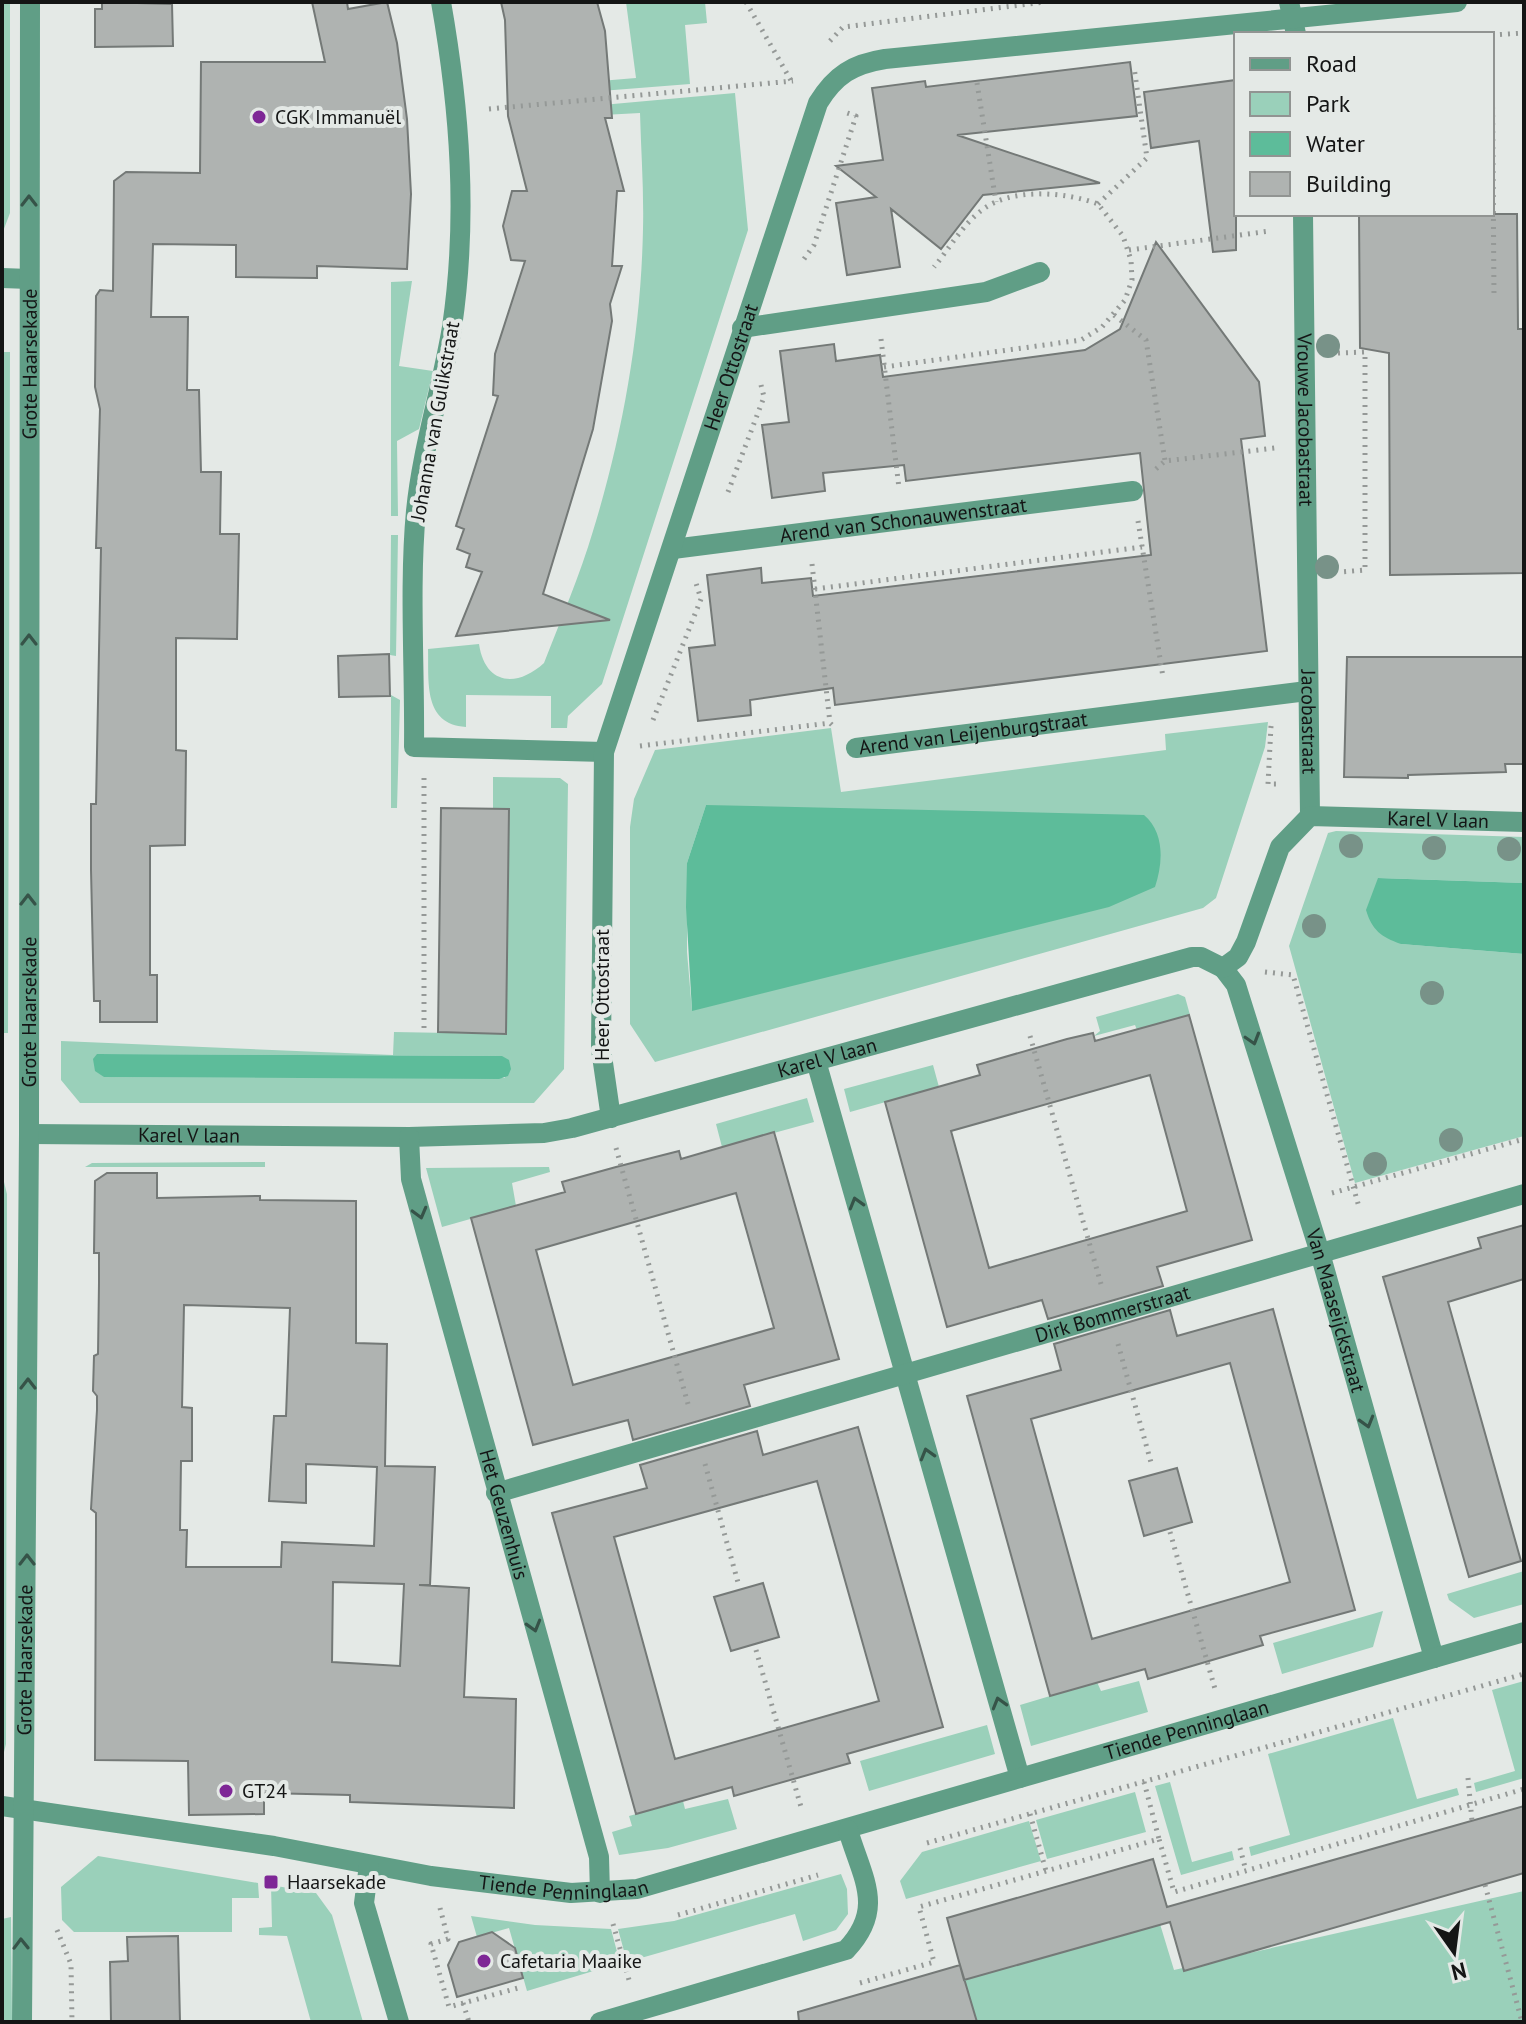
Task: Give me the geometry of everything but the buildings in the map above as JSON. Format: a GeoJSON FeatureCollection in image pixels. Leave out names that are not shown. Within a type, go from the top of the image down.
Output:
{"type":"FeatureCollection","features":[{"type":"Feature","properties":{"kind":"street","name":"Grote Haarsekade"},"geometry":{"type":"LineString","coordinates":[[22,2022],[20,1908],[26,1806],[29,1134],[30,2]]}},
{"type":"Feature","properties":{"kind":"street","name":"Johanna van Gulikstraat"},"geometry":{"type":"LineString","coordinates":[[424,749],[414,747],[416,511],[451,328],[459,262],[461,200],[456,112],[441,2]]}},
{"type":"Feature","properties":{"kind":"street","name":"Heer Ottostraat"},"geometry":{"type":"LineString","coordinates":[[611,1118],[601,1049],[604,752],[818,103],[833,79],[866,62],[1457,2]]}},
{"type":"Feature","properties":{"kind":"street","name":"Vrouwe Jacobastraat"},"geometry":{"type":"LineString","coordinates":[[1303,216],[1307,627]]}},
{"type":"Feature","properties":{"kind":"street"},"geometry":{"type":"LineString","coordinates":[[742,328],[986,292],[1040,272]]}},
{"type":"Feature","properties":{"kind":"street"},"geometry":{"type":"LineString","coordinates":[[2,278],[29,279]]}},
{"type":"Feature","properties":{"kind":"street","name":"Arend van Schonauwenstraat"},"geometry":{"type":"LineString","coordinates":[[673,549],[1133,491]]}},
{"type":"Feature","properties":{"kind":"street","name":"Jacobastraat"},"geometry":{"type":"LineString","coordinates":[[1307,627],[1310,816]]}},
{"type":"Feature","properties":{"kind":"street","name":"Arend van Leijenburgstraat"},"geometry":{"type":"LineString","coordinates":[[856,748],[1307,691]]}},
{"type":"Feature","properties":{"kind":"street"},"geometry":{"type":"LineString","coordinates":[[424,749],[604,752]]}},
{"type":"Feature","properties":{"kind":"street"},"geometry":{"type":"LineString","coordinates":[[1223,968],[1238,957],[1246,942],[1280,847],[1310,816]]}},
{"type":"Feature","properties":{"kind":"street","name":"Karel V laan"},"geometry":{"type":"LineString","coordinates":[[1310,816],[1524,822]]}},
{"type":"Feature","properties":{"kind":"street","name":"Karel V laan"},"geometry":{"type":"LineString","coordinates":[[29,1134],[409,1137],[544,1133],[611,1118],[1192,957],[1201,957],[1223,968]]}},
{"type":"Feature","properties":{"kind":"street","name":"Van Maaseijckstraat"},"geometry":{"type":"LineString","coordinates":[[1223,968],[1239,994],[1320,1253],[1434,1658]]}},
{"type":"Feature","properties":{"kind":"street"},"geometry":{"type":"LineString","coordinates":[[816,1061],[1020,1778]]}},
{"type":"Feature","properties":{"kind":"street","name":"Het Geuzenhuis"},"geometry":{"type":"LineString","coordinates":[[409,1137],[411,1179],[599,1857],[600,1893]]}},
{"type":"Feature","properties":{"kind":"street","name":"Dirk Bommerstraat"},"geometry":{"type":"LineString","coordinates":[[496,1493],[1524,1194]]}},
{"type":"Feature","properties":{"kind":"street","name":"Tiende Penninglaan"},"geometry":{"type":"LineString","coordinates":[[2,1806],[26,1806],[431,1876],[600,1893],[650,1886],[811,1841],[1524,1632]]}},
{"type":"Feature","properties":{"kind":"street"},"geometry":{"type":"LineString","coordinates":[[600,2022],[846,1950],[868,1922],[869,1903],[848,1830]]}},
{"type":"Feature","properties":{"kind":"street"},"geometry":{"type":"LineString","coordinates":[[369,1865],[364,1903],[399,2022]]}},
{"type":"Feature","properties":{"kind":"path"},"geometry":{"type":"LineString","coordinates":[[746,2],[791,83],[818,103]]}},
{"type":"Feature","properties":{"kind":"path"},"geometry":{"type":"LineString","coordinates":[[1494,35],[1524,33]]}},
{"type":"Feature","properties":{"kind":"path"},"geometry":{"type":"LineString","coordinates":[[1098,204],[1147,158],[1129,34]]}},
{"type":"Feature","properties":{"kind":"path"},"geometry":{"type":"LineString","coordinates":[[972,50],[996,202]]}},
{"type":"Feature","properties":{"kind":"path"},"geometry":{"type":"LineString","coordinates":[[456,112],[791,83]]}},
{"type":"Feature","properties":{"kind":"path"},"geometry":{"type":"LineString","coordinates":[[1493,216],[1494,297]]}},
{"type":"Feature","properties":{"kind":"path"},"geometry":{"type":"LineString","coordinates":[[1129,250],[1271,231]]}},
{"type":"Feature","properties":{"kind":"path"},"geometry":{"type":"LineString","coordinates":[[878,309],[903,520]]}},
{"type":"Feature","properties":{"kind":"path"},"geometry":{"type":"LineString","coordinates":[[1114,315],[1146,340],[1165,461]]}},
{"type":"Feature","properties":{"kind":"path"},"geometry":{"type":"LineString","coordinates":[[1307,573],[1365,570],[1365,352],[1336,353],[1335,342]]}},
{"type":"Feature","properties":{"kind":"path"},"geometry":{"type":"LineString","coordinates":[[1168,709],[1133,491],[1165,461],[1307,444]]}},
{"type":"Feature","properties":{"kind":"path"},"geometry":{"type":"LineString","coordinates":[[604,752],[830,723],[809,532]]}},
{"type":"Feature","properties":{"kind":"path"},"geometry":{"type":"LineString","coordinates":[[815,589],[1142,547]]}},
{"type":"Feature","properties":{"kind":"path","name":"Arend van Leijenburgstraat"},"geometry":{"type":"LineString","coordinates":[[830,723],[856,748]]}},
{"type":"Feature","properties":{"kind":"path"},"geometry":{"type":"LineString","coordinates":[[424,749],[424,1030]]}},
{"type":"Feature","properties":{"kind":"path"},"geometry":{"type":"LineString","coordinates":[[1223,968],[1293,975],[1369,1239]]}},
{"type":"Feature","properties":{"kind":"path"},"geometry":{"type":"LineString","coordinates":[[1021,1005],[1152,1466]]}},
{"type":"Feature","properties":{"kind":"path"},"geometry":{"type":"LineString","coordinates":[[611,1118],[617,1154],[739,1586]]}},
{"type":"Feature","properties":{"kind":"path"},"geometry":{"type":"LineString","coordinates":[[1302,1201],[1524,1139]]}},
{"type":"Feature","properties":{"kind":"path"},"geometry":{"type":"LineString","coordinates":[[1170,1532],[1224,1719]]}},
{"type":"Feature","properties":{"kind":"path"},"geometry":{"type":"LineString","coordinates":[[756,1650],[811,1841]]}},
{"type":"Feature","properties":{"kind":"path"},"geometry":{"type":"LineString","coordinates":[[915,1846],[1524,1674]]}},
{"type":"Feature","properties":{"kind":"path"},"geometry":{"type":"LineString","coordinates":[[1135,1746],[1174,1892],[1524,1789]]}},
{"type":"Feature","properties":{"kind":"path"},"geometry":{"type":"LineString","coordinates":[[1020,1778],[1046,1871]]}},
{"type":"Feature","properties":{"kind":"path"},"geometry":{"type":"LineString","coordinates":[[1468,1778],[1472,1821]]}},
{"type":"Feature","properties":{"kind":"path"},"geometry":{"type":"LineString","coordinates":[[848,1986],[934,1962],[919,1907],[1159,1839]]}},
{"type":"Feature","properties":{"kind":"path"},"geometry":{"type":"LineString","coordinates":[[1240,1848],[1246,1871]]}},
{"type":"Feature","properties":{"kind":"path"},"geometry":{"type":"LineString","coordinates":[[666,1917],[718,1906],[857,1862]]}},
{"type":"Feature","properties":{"kind":"path"},"geometry":{"type":"LineString","coordinates":[[431,1876],[448,1939],[431,1944],[449,2007],[518,1988]]}},
{"type":"Feature","properties":{"kind":"path"},"geometry":{"type":"LineString","coordinates":[[1485,1885],[1522,2022]]}},
{"type":"Feature","properties":{"kind":"path"},"geometry":{"type":"LineString","coordinates":[[600,1893],[614,1927],[638,2012]]}},
{"type":"Feature","properties":{"kind":"path"},"geometry":{"type":"LineString","coordinates":[[614,1927],[621,1924]]}},
{"type":"Feature","properties":{"kind":"path"},"geometry":{"type":"LineString","coordinates":[[463,2003],[469,2022]]}},
{"type":"Feature","properties":{"kind":"green space"},"geometry":{"type":"Polygon","coordinates":[[[2,2],[10,2],[10,213],[2,234],[2,2]]]}},
{"type":"Feature","properties":{"kind":"green space"},"geometry":{"type":"Polygon","coordinates":[[[626,2],[705,2],[707,23],[685,25],[690,84],[601,91],[600,81],[636,78],[626,2]]]}},
{"type":"Feature","properties":{"kind":"green space"},"geometry":{"type":"Polygon","coordinates":[[[735,93],[748,230],[602,684],[568,716],[567,728],[551,728],[551,696],[466,695],[466,727],[452,724],[435,710],[431,699],[428,649],[479,644],[488,668],[504,678],[523,676],[544,663],[588,548],[613,457],[639,306],[643,186],[640,113],[603,115],[602,105],[735,93]]]}},
{"type":"Feature","properties":{"kind":"green space"},"geometry":{"type":"Polygon","coordinates":[[[412,281],[399,366],[433,371],[419,429],[397,441],[398,516],[391,516],[391,282],[412,281]]]}},
{"type":"Feature","properties":{"kind":"green space"},"geometry":{"type":"Polygon","coordinates":[[[2,352],[10,352],[8,1033],[2,1033],[2,352]]]}},
{"type":"Feature","properties":{"kind":"green space"},"geometry":{"type":"Polygon","coordinates":[[[391,535],[398,535],[396,656],[390,655],[391,535]]]}},
{"type":"Feature","properties":{"kind":"green space"},"geometry":{"type":"Polygon","coordinates":[[[391,695],[400,700],[397,808],[391,808],[391,695]]]}},
{"type":"Feature","properties":{"kind":"green space"},"geometry":{"type":"Polygon","coordinates":[[[1268,722],[1265,747],[1216,898],[1203,908],[655,1062],[630,1024],[630,827],[634,799],[655,750],[831,728],[841,792],[1166,750],[1165,734],[1268,722]],[[706,805],[687,863],[687,952],[692,1011],[706,805]]]}},
{"type":"Feature","properties":{"kind":"green space"},"geometry":{"type":"Polygon","coordinates":[[[493,777],[560,778],[568,784],[564,1069],[534,1103],[80,1103],[61,1080],[61,1041],[393,1055],[394,1032],[505,1034],[509,810],[493,810],[493,777]],[[97,1054],[104,1077],[505,1078],[502,1056],[97,1054]]]}},
{"type":"Feature","properties":{"kind":"green space"},"geometry":{"type":"Polygon","coordinates":[[[1328,833],[1524,837],[1524,883],[1379,878],[1401,944],[1524,954],[1524,1136],[1355,1183],[1289,946],[1328,833]]]}},
{"type":"Feature","properties":{"kind":"green space"},"geometry":{"type":"Polygon","coordinates":[[[1178,994],[1185,997],[1190,1015],[1137,1030],[1135,1025],[1094,1036],[1100,1031],[1096,1017],[1178,994]]]}},
{"type":"Feature","properties":{"kind":"green space"},"geometry":{"type":"Polygon","coordinates":[[[933,1065],[939,1087],[850,1112],[844,1089],[933,1065]]]}},
{"type":"Feature","properties":{"kind":"green space"},"geometry":{"type":"Polygon","coordinates":[[[807,1098],[814,1122],[722,1147],[716,1124],[807,1098]]]}},
{"type":"Feature","properties":{"kind":"green space"},"geometry":{"type":"Polygon","coordinates":[[[265,1162],[265,1167],[85,1167],[92,1163],[265,1162]]]}},
{"type":"Feature","properties":{"kind":"green space"},"geometry":{"type":"Polygon","coordinates":[[[549,1167],[550,1172],[512,1183],[516,1206],[442,1227],[426,1168],[549,1167]]]}},
{"type":"Feature","properties":{"kind":"green space"},"geometry":{"type":"Polygon","coordinates":[[[2,1174],[7,1194],[6,1744],[2,1760],[2,1174]]]}},
{"type":"Feature","properties":{"kind":"green space"},"geometry":{"type":"Polygon","coordinates":[[[1524,1571],[1524,1604],[1474,1618],[1449,1600],[1447,1594],[1524,1571]]]}},
{"type":"Feature","properties":{"kind":"green space"},"geometry":{"type":"Polygon","coordinates":[[[1383,1611],[1373,1647],[1282,1674],[1273,1643],[1383,1611]]]}},
{"type":"Feature","properties":{"kind":"green space"},"geometry":{"type":"Polygon","coordinates":[[[1139,1681],[1148,1712],[1031,1746],[1020,1705],[1097,1682],[1101,1691],[1139,1681]]]}},
{"type":"Feature","properties":{"kind":"green space"},"geometry":{"type":"Polygon","coordinates":[[[1524,1681],[1524,1778],[1476,1792],[1474,1783],[1515,1771],[1492,1690],[1524,1681]]]}},
{"type":"Feature","properties":{"kind":"green space"},"geometry":{"type":"Polygon","coordinates":[[[1393,1718],[1417,1799],[1457,1788],[1459,1795],[1251,1856],[1249,1847],[1290,1835],[1268,1754],[1393,1718]]]}},
{"type":"Feature","properties":{"kind":"green space"},"geometry":{"type":"Polygon","coordinates":[[[987,1725],[995,1754],[869,1791],[860,1761],[987,1725]]]}},
{"type":"Feature","properties":{"kind":"green space"},"geometry":{"type":"Polygon","coordinates":[[[1170,1782],[1192,1862],[1232,1851],[1234,1860],[1181,1875],[1155,1786],[1170,1782]]]}},
{"type":"Feature","properties":{"kind":"green space"},"geometry":{"type":"Polygon","coordinates":[[[1135,1792],[1146,1832],[1047,1859],[1036,1820],[1135,1792]]]}},
{"type":"Feature","properties":{"kind":"green space"},"geometry":{"type":"Polygon","coordinates":[[[728,1799],[737,1829],[668,1848],[619,1855],[612,1832],[632,1826],[629,1816],[683,1801],[685,1809],[728,1799]]]}},
{"type":"Feature","properties":{"kind":"green space"},"geometry":{"type":"Polygon","coordinates":[[[1029,1821],[1041,1861],[906,1899],[900,1881],[922,1852],[1029,1821]]]}},
{"type":"Feature","properties":{"kind":"green space"},"geometry":{"type":"Polygon","coordinates":[[[98,1856],[258,1883],[259,1898],[232,1898],[232,1932],[74,1932],[62,1920],[61,1887],[98,1856]]]}},
{"type":"Feature","properties":{"kind":"green space"},"geometry":{"type":"Polygon","coordinates":[[[841,1874],[847,1889],[848,1914],[836,1930],[803,1941],[795,1914],[627,1962],[618,1929],[674,1921],[841,1874]]]}},
{"type":"Feature","properties":{"kind":"green space"},"geometry":{"type":"Polygon","coordinates":[[[271,1885],[316,1893],[332,1915],[363,2022],[311,2022],[287,1936],[259,1935],[259,1928],[272,1927],[271,1885]]]}},
{"type":"Feature","properties":{"kind":"green space"},"geometry":{"type":"Polygon","coordinates":[[[1524,1891],[1524,2022],[969,2022],[958,1982],[1160,1924],[1174,1970],[1524,1891]]]}},
{"type":"Feature","properties":{"kind":"green space"},"geometry":{"type":"Polygon","coordinates":[[[471,1916],[535,1925],[611,1929],[620,1963],[527,1991],[509,1928],[477,1937],[471,1916]]]}},
{"type":"Feature","properties":{"kind":"green space"},"geometry":{"type":"Polygon","coordinates":[[[11,1917],[12,2022],[2,2022],[2,1919],[11,1917]]]}},
{"type":"Feature","properties":{"kind":"water"},"geometry":{"type":"Polygon","coordinates":[[[706,805],[1144,815],[1159,839],[1160,868],[1155,887],[1109,907],[692,1011],[686,907],[687,863],[706,805]]]}},
{"type":"Feature","properties":{"kind":"water"},"geometry":{"type":"Polygon","coordinates":[[[1378,878],[1524,883],[1524,954],[1401,944],[1388,939],[1374,928],[1366,910],[1378,878]]]}},
{"type":"Feature","properties":{"kind":"water"},"geometry":{"type":"Polygon","coordinates":[[[97,1054],[502,1056],[509,1060],[511,1069],[508,1076],[499,1079],[104,1077],[95,1071],[93,1059],[97,1054]]]}},
{"type":"Feature","properties":{"kind":"place","name":"CGK Immanuël"},"geometry":{"type":"Point","coordinates":[259,117]}},
{"type":"Feature","properties":{"kind":"place","name":"GT24"},"geometry":{"type":"Point","coordinates":[226,1791]}},
{"type":"Feature","properties":{"kind":"place","name":"Haarsekade"},"geometry":{"type":"Point","coordinates":[271,1882]}},
{"type":"Feature","properties":{"kind":"place","name":"Cafetaria Maaike"},"geometry":{"type":"Point","coordinates":[484,1961]}}]}
